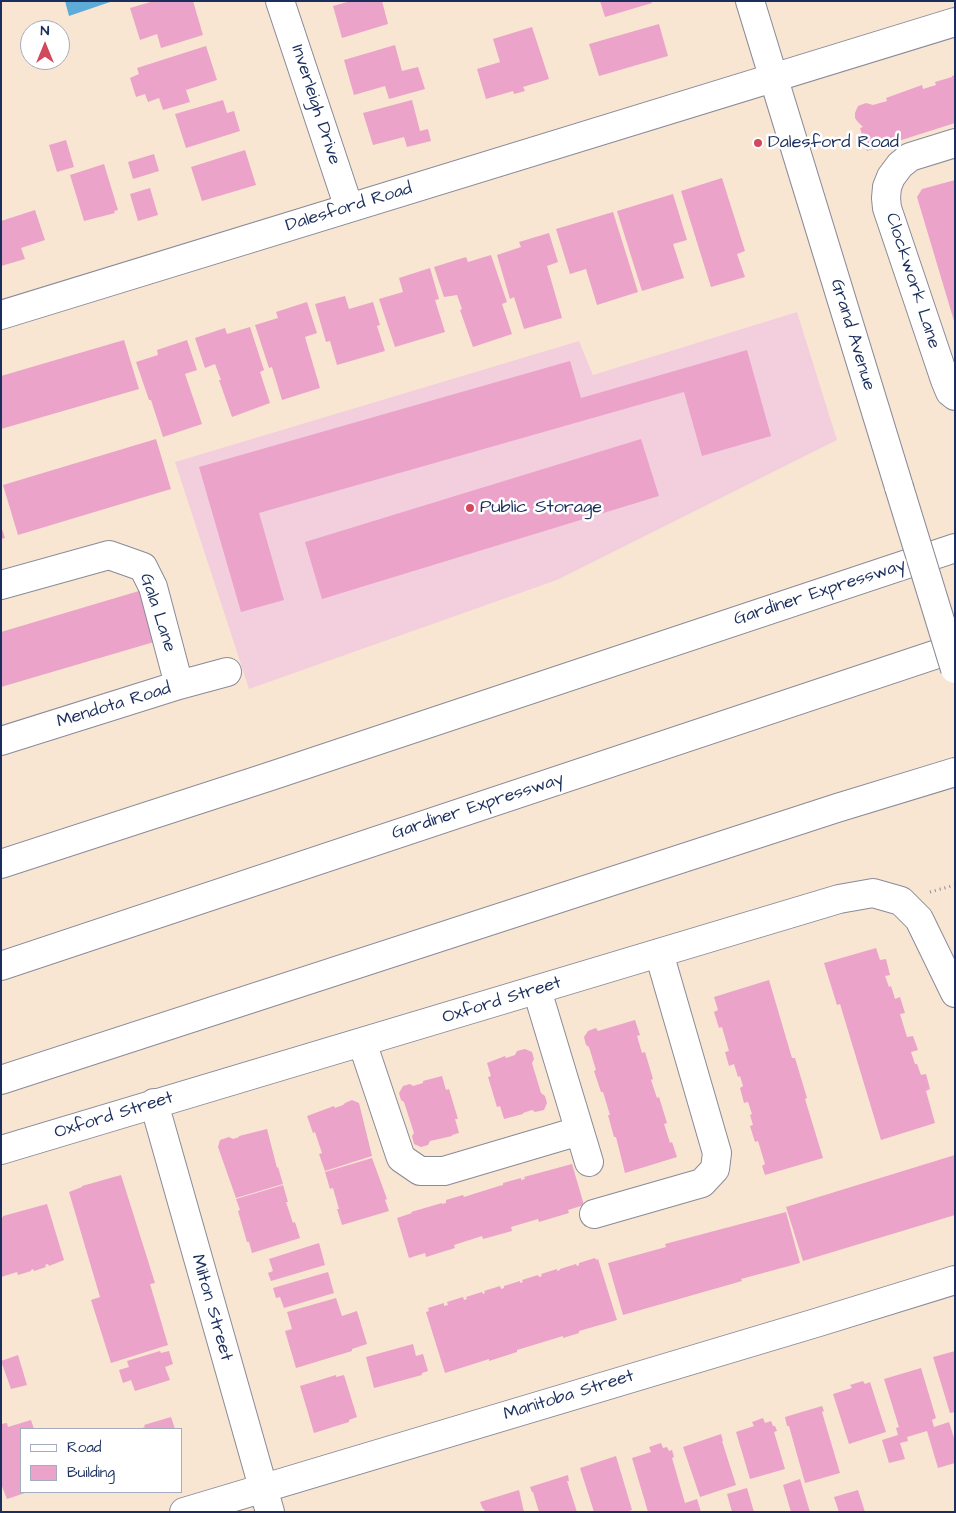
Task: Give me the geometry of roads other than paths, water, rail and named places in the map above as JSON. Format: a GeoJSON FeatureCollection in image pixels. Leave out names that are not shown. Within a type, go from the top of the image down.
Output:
{"type":"FeatureCollection","features":[{"type":"Feature","properties":{"kind":"main road","name":"Inverleigh Drive"},"geometry":{"type":"LineString","coordinates":[[280,1],[349,208]]}},
{"type":"Feature","properties":{"kind":"main road","name":"Grand Avenue"},"geometry":{"type":"LineString","coordinates":[[750,1],[955,669]]}},
{"type":"Feature","properties":{"kind":"main road","name":"Dalesford Road"},"geometry":{"type":"LineString","coordinates":[[1,315],[955,22]]}},
{"type":"Feature","properties":{"kind":"main road","name":"Clockwork Lane"},"geometry":{"type":"LineString","coordinates":[[955,143],[910,157],[900,165],[891,177],[887,187],[886,198],[887,208],[945,380],[950,392],[955,396]]}},
{"type":"Feature","properties":{"kind":"main road","name":"Gardiner Expressway"},"geometry":{"type":"LineString","coordinates":[[1,864],[287,771],[955,548]]}},
{"type":"Feature","properties":{"kind":"main road","name":"Gala Lane"},"geometry":{"type":"LineString","coordinates":[[1,585],[109,555],[144,567],[153,587],[180,685]]}},
{"type":"Feature","properties":{"kind":"main road","name":"Gardiner Expressway"},"geometry":{"type":"LineString","coordinates":[[1,966],[955,648]]}},
{"type":"Feature","properties":{"kind":"main road","name":"Mendota Road"},"geometry":{"type":"LineString","coordinates":[[1,741],[227,672]]}},
{"type":"Feature","properties":{"kind":"main road"},"geometry":{"type":"LineString","coordinates":[[1,1080],[837,808],[955,772]]}},
{"type":"Feature","properties":{"kind":"main road","name":"Oxford Street"},"geometry":{"type":"LineString","coordinates":[[1,1150],[839,899],[873,893],[901,901],[919,918],[955,993]]}},
{"type":"Feature","properties":{"kind":"main road"},"geometry":{"type":"LineString","coordinates":[[594,1214],[702,1183],[715,1170],[717,1153],[659,953]]}},
{"type":"Feature","properties":{"kind":"main road"},"geometry":{"type":"LineString","coordinates":[[537,990],[589,1162]]}},
{"type":"Feature","properties":{"kind":"main road"},"geometry":{"type":"LineString","coordinates":[[362,1042],[402,1158],[420,1171],[444,1171],[579,1131]]}},
{"type":"Feature","properties":{"kind":"main road","name":"Milton Street"},"geometry":{"type":"LineString","coordinates":[[154,1103],[266,1500]]}},
{"type":"Feature","properties":{"kind":"main road","name":"Manitoba Street"},"geometry":{"type":"LineString","coordinates":[[184,1512],[266,1500],[955,1280]]}},
{"type":"Feature","properties":{"kind":"water"},"geometry":{"type":"Polygon","coordinates":[[[65,1],[113,1],[69,16],[65,1]]]}},
{"type":"Feature","properties":{"kind":"place","name":"Dalesford Road"},"geometry":{"type":"Point","coordinates":[758,143]}},
{"type":"Feature","properties":{"kind":"place","name":"Public Storage"},"geometry":{"type":"Point","coordinates":[470,508]}}]}
